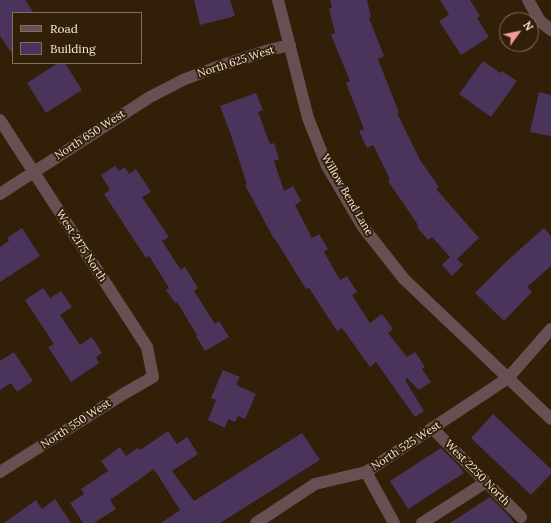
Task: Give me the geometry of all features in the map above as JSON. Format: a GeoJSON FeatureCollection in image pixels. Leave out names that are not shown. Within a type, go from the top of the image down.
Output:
{"type":"FeatureCollection","features":[{"type":"Feature","properties":{"kind":"street","name":"Willow Bend Lane"},"geometry":{"type":"LineString","coordinates":[[278,0],[308,118],[327,166],[363,227],[404,279],[551,419]]}},
{"type":"Feature","properties":{"kind":"street"},"geometry":{"type":"LineString","coordinates":[[528,0],[540,20],[551,30]]}},
{"type":"Feature","properties":{"kind":"street","name":"North 625 West"},"geometry":{"type":"LineString","coordinates":[[183,80],[269,50],[290,45]]}},
{"type":"Feature","properties":{"kind":"street","name":"North 650 West"},"geometry":{"type":"LineString","coordinates":[[0,194],[150,97],[183,80]]}},
{"type":"Feature","properties":{"kind":"street","name":"West 2175 North"},"geometry":{"type":"LineString","coordinates":[[0,120],[148,347],[153,377]]}},
{"type":"Feature","properties":{"kind":"street","name":"North 525 West"},"geometry":{"type":"LineString","coordinates":[[264,521],[315,484],[366,472],[508,378],[551,328]]}},
{"type":"Feature","properties":{"kind":"street","name":"North 550 West"},"geometry":{"type":"LineString","coordinates":[[0,472],[125,392],[153,377]]}},
{"type":"Feature","properties":{"kind":"street","name":"West 2250 North"},"geometry":{"type":"LineString","coordinates":[[432,428],[521,517]]}},
{"type":"Feature","properties":{"kind":"street"},"geometry":{"type":"LineString","coordinates":[[366,472],[394,523]]}},
{"type":"Feature","properties":{"kind":"street"},"geometry":{"type":"LineString","coordinates":[[422,523],[486,482]]}},
{"type":"Feature","properties":{"kind":"building"},"geometry":{"type":"Polygon","coordinates":[[[0,0],[25,0],[33,12],[12,12],[12,54],[0,36],[0,0]]]}},
{"type":"Feature","properties":{"kind":"building"},"geometry":{"type":"Polygon","coordinates":[[[194,0],[230,0],[235,16],[200,25],[194,0]]]}},
{"type":"Feature","properties":{"kind":"building"},"geometry":{"type":"Polygon","coordinates":[[[330,0],[367,0],[371,17],[369,18],[384,56],[378,59],[399,113],[397,113],[420,160],[439,187],[436,189],[479,238],[457,259],[463,265],[452,276],[442,265],[450,257],[432,237],[428,240],[417,227],[418,225],[388,181],[390,179],[373,145],[367,148],[359,131],[364,129],[346,83],[350,81],[331,35],[335,33],[329,9],[332,8],[330,0]]]}},
{"type":"Feature","properties":{"kind":"building"},"geometry":{"type":"Polygon","coordinates":[[[440,0],[470,0],[480,16],[477,18],[489,37],[461,55],[439,21],[449,15],[440,0]]]}},
{"type":"Feature","properties":{"kind":"building"},"geometry":{"type":"Polygon","coordinates":[[[483,61],[500,73],[502,71],[517,81],[491,117],[459,94],[483,61]]]}},
{"type":"Feature","properties":{"kind":"building"},"geometry":{"type":"Polygon","coordinates":[[[56,64],[66,64],[82,90],[46,113],[27,83],[56,64]]]}},
{"type":"Feature","properties":{"kind":"building"},"geometry":{"type":"Polygon","coordinates":[[[539,92],[551,95],[551,136],[530,132],[539,92]]]}},
{"type":"Feature","properties":{"kind":"building"},"geometry":{"type":"Polygon","coordinates":[[[256,93],[263,110],[258,112],[270,144],[274,143],[279,159],[274,161],[284,191],[293,186],[301,201],[295,205],[312,238],[319,234],[328,249],[324,252],[340,280],[347,276],[357,292],[352,295],[370,323],[382,314],[393,329],[388,333],[407,357],[415,352],[425,367],[422,369],[431,382],[419,390],[407,378],[405,380],[424,411],[415,417],[376,362],[370,367],[342,328],[337,331],[309,288],[306,289],[274,239],[245,185],[247,185],[220,106],[256,93]]]}},
{"type":"Feature","properties":{"kind":"building"},"geometry":{"type":"Polygon","coordinates":[[[115,166],[119,171],[125,167],[129,174],[136,169],[151,192],[142,197],[169,237],[162,241],[181,270],[185,267],[198,288],[194,291],[215,324],[219,321],[229,337],[205,351],[177,302],[175,303],[166,290],[169,288],[149,256],[146,258],[104,194],[110,190],[101,175],[115,166]]]}},
{"type":"Feature","properties":{"kind":"building"},"geometry":{"type":"Polygon","coordinates":[[[22,228],[40,256],[0,282],[0,247],[9,241],[7,238],[22,228]]]}},
{"type":"Feature","properties":{"kind":"building"},"geometry":{"type":"Polygon","coordinates":[[[544,228],[551,236],[551,266],[527,287],[532,292],[504,321],[475,293],[509,259],[544,228]]]}},
{"type":"Feature","properties":{"kind":"building"},"geometry":{"type":"Polygon","coordinates":[[[43,288],[50,298],[61,291],[72,307],[60,315],[80,345],[92,337],[102,353],[96,357],[99,363],[71,382],[48,347],[54,344],[25,300],[43,288]]]}},
{"type":"Feature","properties":{"kind":"building"},"geometry":{"type":"Polygon","coordinates":[[[14,352],[33,381],[17,392],[11,383],[0,390],[0,361],[14,352]]]}},
{"type":"Feature","properties":{"kind":"building"},"geometry":{"type":"Polygon","coordinates":[[[223,370],[240,377],[236,385],[256,394],[245,419],[238,416],[235,422],[228,419],[225,428],[208,420],[216,400],[211,398],[223,370]]]}},
{"type":"Feature","properties":{"kind":"building"},"geometry":{"type":"Polygon","coordinates":[[[493,414],[551,469],[551,474],[531,495],[471,438],[493,414]]]}},
{"type":"Feature","properties":{"kind":"building"},"geometry":{"type":"Polygon","coordinates":[[[168,431],[177,444],[187,437],[198,454],[172,471],[194,501],[302,433],[320,460],[220,523],[161,523],[180,510],[154,469],[110,500],[116,509],[94,523],[83,523],[70,503],[84,494],[81,489],[108,471],[101,461],[120,447],[126,456],[138,448],[140,450],[168,431]]]}},
{"type":"Feature","properties":{"kind":"building"},"geometry":{"type":"Polygon","coordinates":[[[441,448],[464,473],[408,509],[390,481],[441,448]]]}},
{"type":"Feature","properties":{"kind":"building"},"geometry":{"type":"Polygon","coordinates":[[[490,497],[514,523],[450,523],[490,497]]]}},
{"type":"Feature","properties":{"kind":"building"},"geometry":{"type":"Polygon","coordinates":[[[55,499],[71,523],[4,523],[36,500],[42,509],[55,499]]]}}]}
